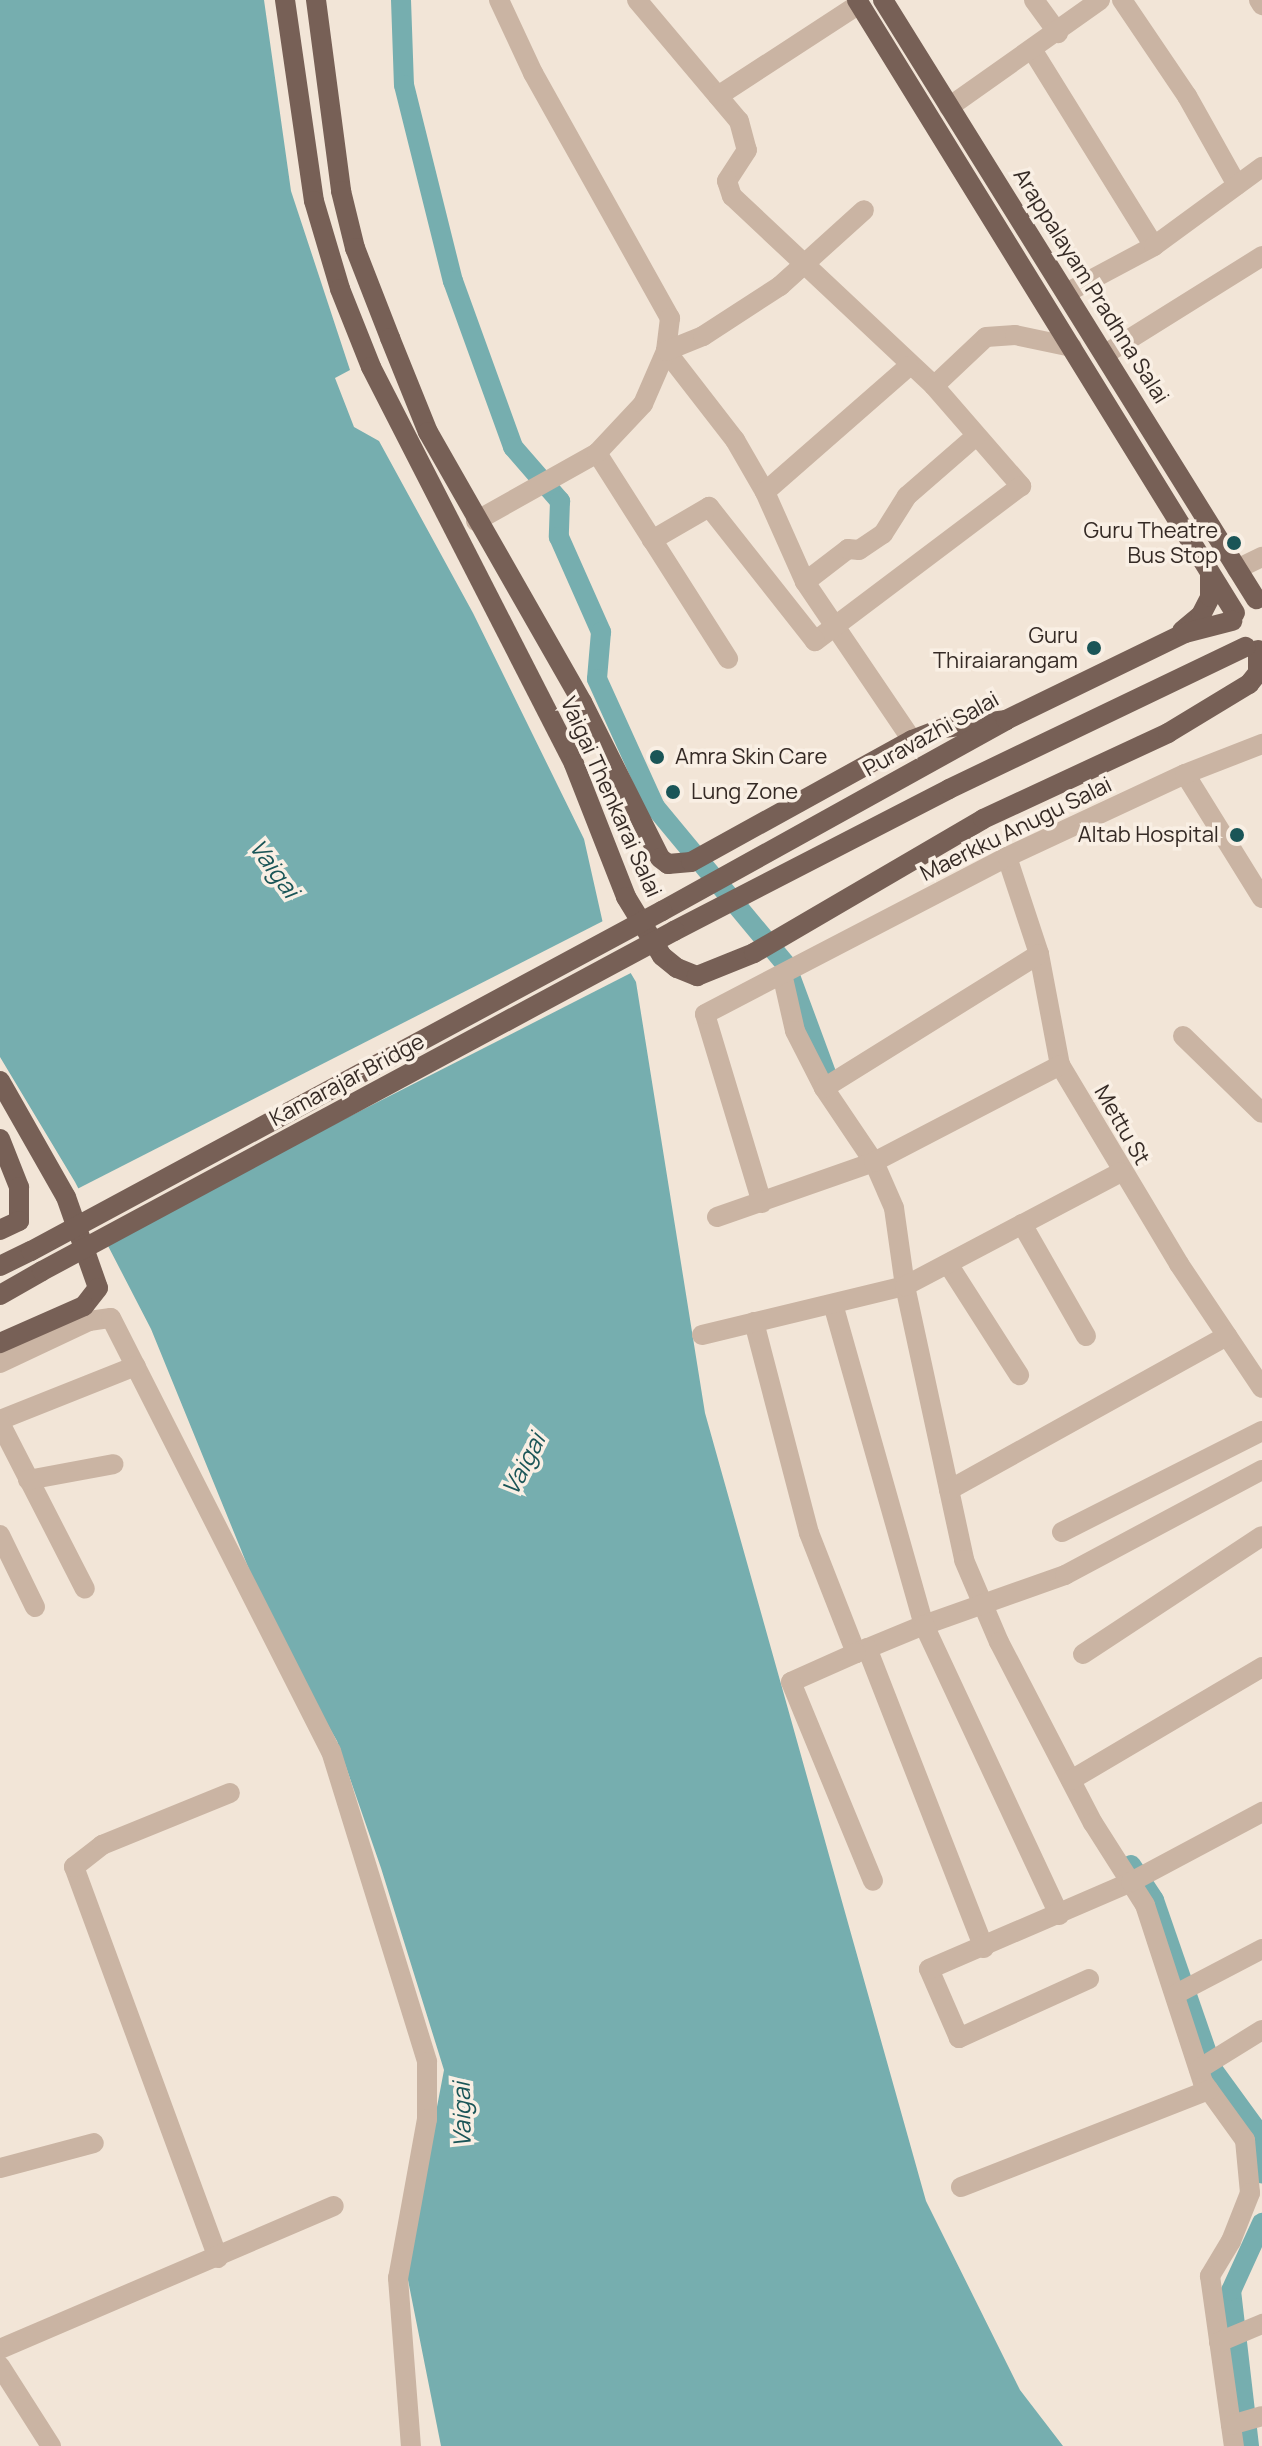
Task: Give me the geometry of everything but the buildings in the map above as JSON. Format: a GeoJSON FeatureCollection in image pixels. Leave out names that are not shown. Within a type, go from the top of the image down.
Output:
{"type":"FeatureCollection","features":[{"type":"Feature","properties":{"kind":"main road","name":"Vaigai Thenkarai Salai"},"geometry":{"type":"LineString","coordinates":[[285,0],[314,201],[340,289],[393,417],[574,764],[626,897],[662,956],[687,973],[697,976],[754,953],[983,819],[1168,733],[1235,694],[1258,673],[1255,649]]}},
{"type":"Feature","properties":{"kind":"main road","name":"Vaigai Thenkarai Salai"},"geometry":{"type":"LineString","coordinates":[[316,0],[341,191],[355,248],[428,432],[476,521],[582,702],[653,850],[668,864],[691,862],[912,740],[944,728],[1006,720]]}},
{"type":"Feature","properties":{"kind":"main road","name":"Arappalayam Pradhna Salai"},"geometry":{"type":"LineString","coordinates":[[883,0],[1107,353],[1237,569],[1259,599]]}},
{"type":"Feature","properties":{"kind":"main road"},"geometry":{"type":"LineString","coordinates":[[858,2],[1210,575],[1233,617],[1235,637],[1255,649]]}},
{"type":"Feature","properties":{"kind":"main road"},"geometry":{"type":"LineString","coordinates":[[1173,639],[1201,615],[1210,597],[1210,575]]}},
{"type":"Feature","properties":{"kind":"main road","name":"Puravazhi Salai"},"geometry":{"type":"LineString","coordinates":[[662,911],[1006,720],[1173,639],[1233,617],[1259,599]]}},
{"type":"Feature","properties":{"kind":"main road","name":"Kamarajar Bridge"},"geometry":{"type":"LineString","coordinates":[[0,1295],[745,893],[1180,674],[1255,649]]}},
{"type":"Feature","properties":{"kind":"main road","name":"Kamarajar Bridge"},"geometry":{"type":"LineString","coordinates":[[0,1266],[662,911]]}},
{"type":"Feature","properties":{"kind":"main road"},"geometry":{"type":"LineString","coordinates":[[0,1081],[66,1197],[98,1288],[84,1306],[0,1343]]}},
{"type":"Feature","properties":{"kind":"main road"},"geometry":{"type":"LineString","coordinates":[[0,1139],[19,1187],[19,1221],[0,1230]]}},
{"type":"Feature","properties":{"kind":"street"},"geometry":{"type":"LineString","coordinates":[[476,521],[597,453],[643,404],[666,351],[670,318],[533,73],[499,0]]}},
{"type":"Feature","properties":{"kind":"street"},"geometry":{"type":"LineString","coordinates":[[637,0],[739,121],[747,150],[727,181],[732,196],[804,268],[934,386],[1021,486],[815,641],[709,507],[652,540]]}},
{"type":"Feature","properties":{"kind":"street"},"geometry":{"type":"LineString","coordinates":[[1034,0],[1058,33]]}},
{"type":"Feature","properties":{"kind":"street"},"geometry":{"type":"LineString","coordinates":[[949,107],[1033,51],[1100,0]]}},
{"type":"Feature","properties":{"kind":"street"},"geometry":{"type":"LineString","coordinates":[[1122,0],[1187,96],[1237,185]]}},
{"type":"Feature","properties":{"kind":"street"},"geometry":{"type":"LineString","coordinates":[[1259,0],[1262,5]]}},
{"type":"Feature","properties":{"kind":"street"},"geometry":{"type":"LineString","coordinates":[[718,96],[858,2]]}},
{"type":"Feature","properties":{"kind":"street"},"geometry":{"type":"LineString","coordinates":[[1033,51],[1154,246]]}},
{"type":"Feature","properties":{"kind":"street"},"geometry":{"type":"LineString","coordinates":[[1068,292],[1154,246],[1262,167]]}},
{"type":"Feature","properties":{"kind":"street"},"geometry":{"type":"LineString","coordinates":[[666,351],[713,329],[804,268],[864,210]]}},
{"type":"Feature","properties":{"kind":"street"},"geometry":{"type":"LineString","coordinates":[[1107,353],[1262,256]]}},
{"type":"Feature","properties":{"kind":"street"},"geometry":{"type":"LineString","coordinates":[[934,386],[986,337],[1015,335],[1072,347]]}},
{"type":"Feature","properties":{"kind":"street"},"geometry":{"type":"LineString","coordinates":[[666,351],[735,440],[765,492],[805,582],[912,740]]}},
{"type":"Feature","properties":{"kind":"street"},"geometry":{"type":"LineString","coordinates":[[765,492],[909,366]]}},
{"type":"Feature","properties":{"kind":"street"},"geometry":{"type":"LineString","coordinates":[[805,582],[848,549],[859,550],[883,534],[907,496],[976,436]]}},
{"type":"Feature","properties":{"kind":"street"},"geometry":{"type":"LineString","coordinates":[[597,453],[728,659]]}},
{"type":"Feature","properties":{"kind":"street"},"geometry":{"type":"LineString","coordinates":[[1237,569],[1262,557]]}},
{"type":"Feature","properties":{"kind":"street","name":"Maerkku Anugu Salai"},"geometry":{"type":"LineString","coordinates":[[762,1203],[705,1014],[788,975],[1007,857],[1185,774],[1262,744]]}},
{"type":"Feature","properties":{"kind":"street"},"geometry":{"type":"LineString","coordinates":[[1185,774],[1262,898]]}},
{"type":"Feature","properties":{"kind":"street","name":"Mettu St"},"geometry":{"type":"LineString","coordinates":[[1007,857],[1039,954],[1060,1065],[1121,1172],[1262,1388]]}},
{"type":"Feature","properties":{"kind":"street"},"geometry":{"type":"LineString","coordinates":[[830,1085],[1039,954]]}},
{"type":"Feature","properties":{"kind":"street"},"geometry":{"type":"LineString","coordinates":[[788,975],[795,1031],[878,1159],[894,1208],[953,1487],[964,1560],[1076,1777],[1137,1879],[1182,1991],[1207,2064],[1209,2090],[1245,2140],[1253,2158],[1250,2193],[1231,2241],[1210,2276],[1238,2334],[1246,2421],[1234,2446]]}},
{"type":"Feature","properties":{"kind":"street"},"geometry":{"type":"LineString","coordinates":[[1183,1036],[1262,1113]]}},
{"type":"Feature","properties":{"kind":"street"},"geometry":{"type":"LineString","coordinates":[[717,1217],[878,1159],[1060,1065]]}},
{"type":"Feature","properties":{"kind":"street"},"geometry":{"type":"LineString","coordinates":[[702,1335],[910,1284],[1121,1172]]}},
{"type":"Feature","properties":{"kind":"street"},"geometry":{"type":"LineString","coordinates":[[1022,1224],[1086,1336]]}},
{"type":"Feature","properties":{"kind":"street"},"geometry":{"type":"LineString","coordinates":[[948,1264],[1019,1375]]}},
{"type":"Feature","properties":{"kind":"street"},"geometry":{"type":"LineString","coordinates":[[833,1304],[924,1625],[1059,1915]]}},
{"type":"Feature","properties":{"kind":"street"},"geometry":{"type":"LineString","coordinates":[[0,1363],[89,1321],[111,1318],[331,1751],[427,2062],[427,2119],[398,2278],[411,2446]]}},
{"type":"Feature","properties":{"kind":"street"},"geometry":{"type":"LineString","coordinates":[[754,1322],[809,1533],[862,1651],[984,1948]]}},
{"type":"Feature","properties":{"kind":"street"},"geometry":{"type":"LineString","coordinates":[[953,1487],[1227,1336]]}},
{"type":"Feature","properties":{"kind":"street"},"geometry":{"type":"LineString","coordinates":[[85,1589],[0,1422],[136,1366]]}},
{"type":"Feature","properties":{"kind":"street"},"geometry":{"type":"LineString","coordinates":[[1062,1532],[1262,1431]]}},
{"type":"Feature","properties":{"kind":"street"},"geometry":{"type":"LineString","coordinates":[[28,1480],[114,1464]]}},
{"type":"Feature","properties":{"kind":"street"},"geometry":{"type":"LineString","coordinates":[[873,1881],[791,1682],[924,1625],[989,1605],[1065,1575],[1262,1470]]}},
{"type":"Feature","properties":{"kind":"street"},"geometry":{"type":"LineString","coordinates":[[0,1535],[35,1607]]}},
{"type":"Feature","properties":{"kind":"street"},"geometry":{"type":"LineString","coordinates":[[1083,1654],[1262,1536]]}},
{"type":"Feature","properties":{"kind":"street"},"geometry":{"type":"LineString","coordinates":[[1076,1777],[1262,1667]]}},
{"type":"Feature","properties":{"kind":"street"},"geometry":{"type":"LineString","coordinates":[[218,2258],[74,1867],[102,1845],[230,1793]]}},
{"type":"Feature","properties":{"kind":"street"},"geometry":{"type":"LineString","coordinates":[[1089,1979],[959,2038],[929,1969],[984,1948],[1137,1879],[1262,1812]]}},
{"type":"Feature","properties":{"kind":"street"},"geometry":{"type":"LineString","coordinates":[[1182,1991],[1262,1949]]}},
{"type":"Feature","properties":{"kind":"street"},"geometry":{"type":"LineString","coordinates":[[1207,2064],[1262,2030]]}},
{"type":"Feature","properties":{"kind":"street"},"geometry":{"type":"LineString","coordinates":[[961,2187],[1209,2090]]}},
{"type":"Feature","properties":{"kind":"street"},"geometry":{"type":"LineString","coordinates":[[0,2168],[94,2143]]}},
{"type":"Feature","properties":{"kind":"street"},"geometry":{"type":"LineString","coordinates":[[51,2446],[0,2364],[218,2258],[334,2206]]}},
{"type":"Feature","properties":{"kind":"water","name":"Vaigai"},"geometry":{"type":"Polygon","coordinates":[[[0,0],[264,0],[291,191],[350,370],[335,378],[354,427],[379,441],[473,613],[584,839],[604,928],[636,982],[705,1413],[926,2201],[1020,2390],[1063,2446],[441,2446],[406,2270],[444,2070],[381,1868],[337,1741],[275,1633],[151,1329],[75,1182],[0,1057],[0,0]]]}},
{"type":"Feature","properties":{"kind":"pier"},"geometry":{"type":"Polygon","coordinates":[[[607,919],[634,972],[101,1243],[74,1190],[607,919]]]}},
{"type":"Feature","properties":{"kind":"waterway"},"geometry":{"type":"LineString","coordinates":[[401,0],[404,85],[453,281],[513,447],[560,501],[559,537],[601,632],[597,679],[655,807],[786,965],[827,1076]]}},
{"type":"Feature","properties":{"kind":"waterway"},"geometry":{"type":"LineString","coordinates":[[1131,1865],[1154,1900],[1213,2070],[1256,2129],[1262,2174]]}},
{"type":"Feature","properties":{"kind":"waterway"},"geometry":{"type":"LineString","coordinates":[[1249,2446],[1231,2291],[1262,2223]]}},
{"type":"Feature","properties":{"kind":"place","name":"Guru Theatre Bus Stop"},"geometry":{"type":"Point","coordinates":[1234,543]}},
{"type":"Feature","properties":{"kind":"place","name":"Guru Thiraiarangam"},"geometry":{"type":"Point","coordinates":[1094,648]}},
{"type":"Feature","properties":{"kind":"place","name":"Amra Skin Care"},"geometry":{"type":"Point","coordinates":[657,757]}},
{"type":"Feature","properties":{"kind":"place","name":"Lung Zone"},"geometry":{"type":"Point","coordinates":[673,792]}},
{"type":"Feature","properties":{"kind":"place","name":"Altab Hospital"},"geometry":{"type":"Point","coordinates":[1237,835]}}]}
